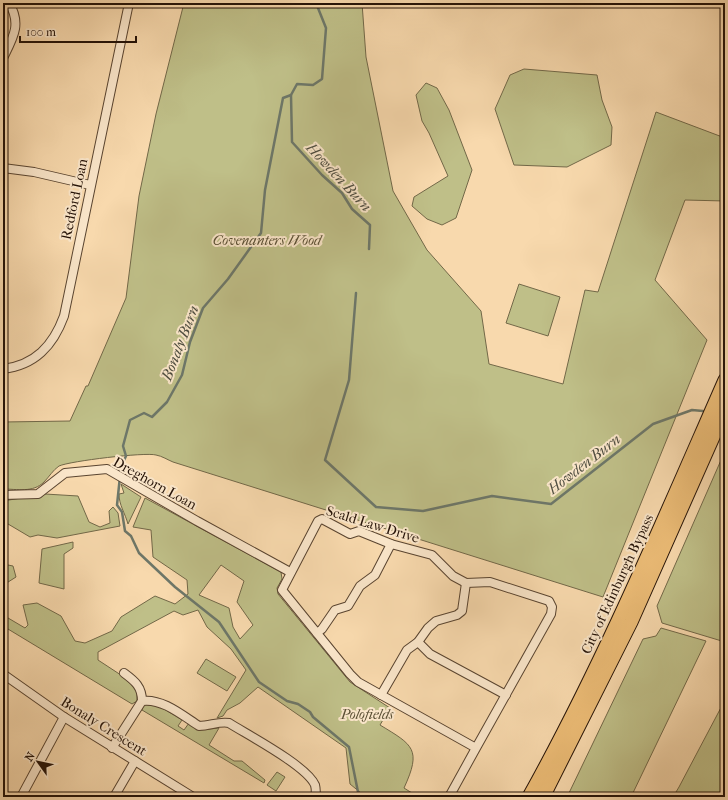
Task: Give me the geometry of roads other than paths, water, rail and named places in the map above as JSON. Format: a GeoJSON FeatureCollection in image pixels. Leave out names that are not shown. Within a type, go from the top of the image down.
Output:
{"type":"FeatureCollection","features":[{"type":"Feature","properties":{"kind":"highway","name":"City of Edinburgh Bypass"},"geometry":{"type":"LineString","coordinates":[[529,797],[580,700],[618,621],[725,380]]}},
{"type":"Feature","properties":{"kind":"highway","name":"City of Edinburgh Bypass"},"geometry":{"type":"LineString","coordinates":[[543,797],[631,622],[725,410]]}},
{"type":"Feature","properties":{"kind":"street"},"geometry":{"type":"LineString","coordinates":[[3,58],[16,29],[16,16],[9,3]]}},
{"type":"Feature","properties":{"kind":"street","name":"Redford Loan"},"geometry":{"type":"LineString","coordinates":[[3,369],[34,360],[49,345],[60,328],[64,316],[129,3]]}},
{"type":"Feature","properties":{"kind":"street"},"geometry":{"type":"LineString","coordinates":[[3,168],[34,172],[90,185]]}},
{"type":"Feature","properties":{"kind":"street","name":"Dreghorn Loan"},"geometry":{"type":"LineString","coordinates":[[3,495],[38,494],[58,477],[71,471],[107,469],[290,572]]}},
{"type":"Feature","properties":{"kind":"street","name":"Scald Law Drive"},"geometry":{"type":"LineString","coordinates":[[466,583],[452,576],[432,555],[391,544],[359,531],[350,534],[322,519],[318,521],[290,572],[282,590],[358,682],[476,748]]}},
{"type":"Feature","properties":{"kind":"street"},"geometry":{"type":"LineString","coordinates":[[317,633],[322,629],[335,610],[348,606],[360,586],[375,575],[391,544]]}},
{"type":"Feature","properties":{"kind":"street"},"geometry":{"type":"LineString","coordinates":[[381,695],[406,650],[418,642],[428,628],[436,621],[457,615],[462,611],[466,583],[490,582],[549,601],[552,607],[550,614],[449,797]]}},
{"type":"Feature","properties":{"kind":"street"},"geometry":{"type":"LineString","coordinates":[[418,642],[430,654],[506,695]]}},
{"type":"Feature","properties":{"kind":"street"},"geometry":{"type":"LineString","coordinates":[[112,748],[142,701],[142,693],[139,686],[124,673]]}},
{"type":"Feature","properties":{"kind":"street","name":"Bonaly Crescent"},"geometry":{"type":"LineString","coordinates":[[3,674],[64,717],[193,797]]}},
{"type":"Feature","properties":{"kind":"street"},"geometry":{"type":"LineString","coordinates":[[142,701],[158,701],[199,726],[207,726],[222,722],[229,723],[280,754],[306,773],[314,784],[316,791],[315,797]]}},
{"type":"Feature","properties":{"kind":"street"},"geometry":{"type":"LineString","coordinates":[[21,797],[64,717]]}},
{"type":"Feature","properties":{"kind":"street"},"geometry":{"type":"LineString","coordinates":[[114,797],[135,761]]}},
{"type":"Feature","properties":{"kind":"waterway","name":"Bonaly Burn"},"geometry":{"type":"LineString","coordinates":[[316,3],[326,28],[322,79],[313,85],[297,84],[291,95],[283,98],[265,190],[261,233],[228,279],[203,308],[190,342],[182,375],[167,402],[152,417],[144,413],[130,420],[123,446],[126,456],[121,467],[117,505],[122,512],[125,531],[131,536],[139,553],[175,587],[219,622],[259,682],[287,701],[298,704],[310,712],[313,717],[349,747],[359,797]]}},
{"type":"Feature","properties":{"kind":"waterway","name":"Howden Burn"},"geometry":{"type":"LineString","coordinates":[[291,95],[292,142],[322,175],[342,193],[352,209],[370,225],[369,249]]}},
{"type":"Feature","properties":{"kind":"waterway","name":"Howden Burn"},"geometry":{"type":"LineString","coordinates":[[356,293],[349,380],[325,460],[376,507],[423,511],[492,496],[551,504],[653,424],[692,410],[703,411]]}},
{"type":"Feature","properties":{"kind":"park label","name":"Covenanters Wood"},"geometry":{"type":"Point","coordinates":[267,240]}},
{"type":"Feature","properties":{"kind":"park label","name":"Polofields"},"geometry":{"type":"Point","coordinates":[367,714]}}]}
